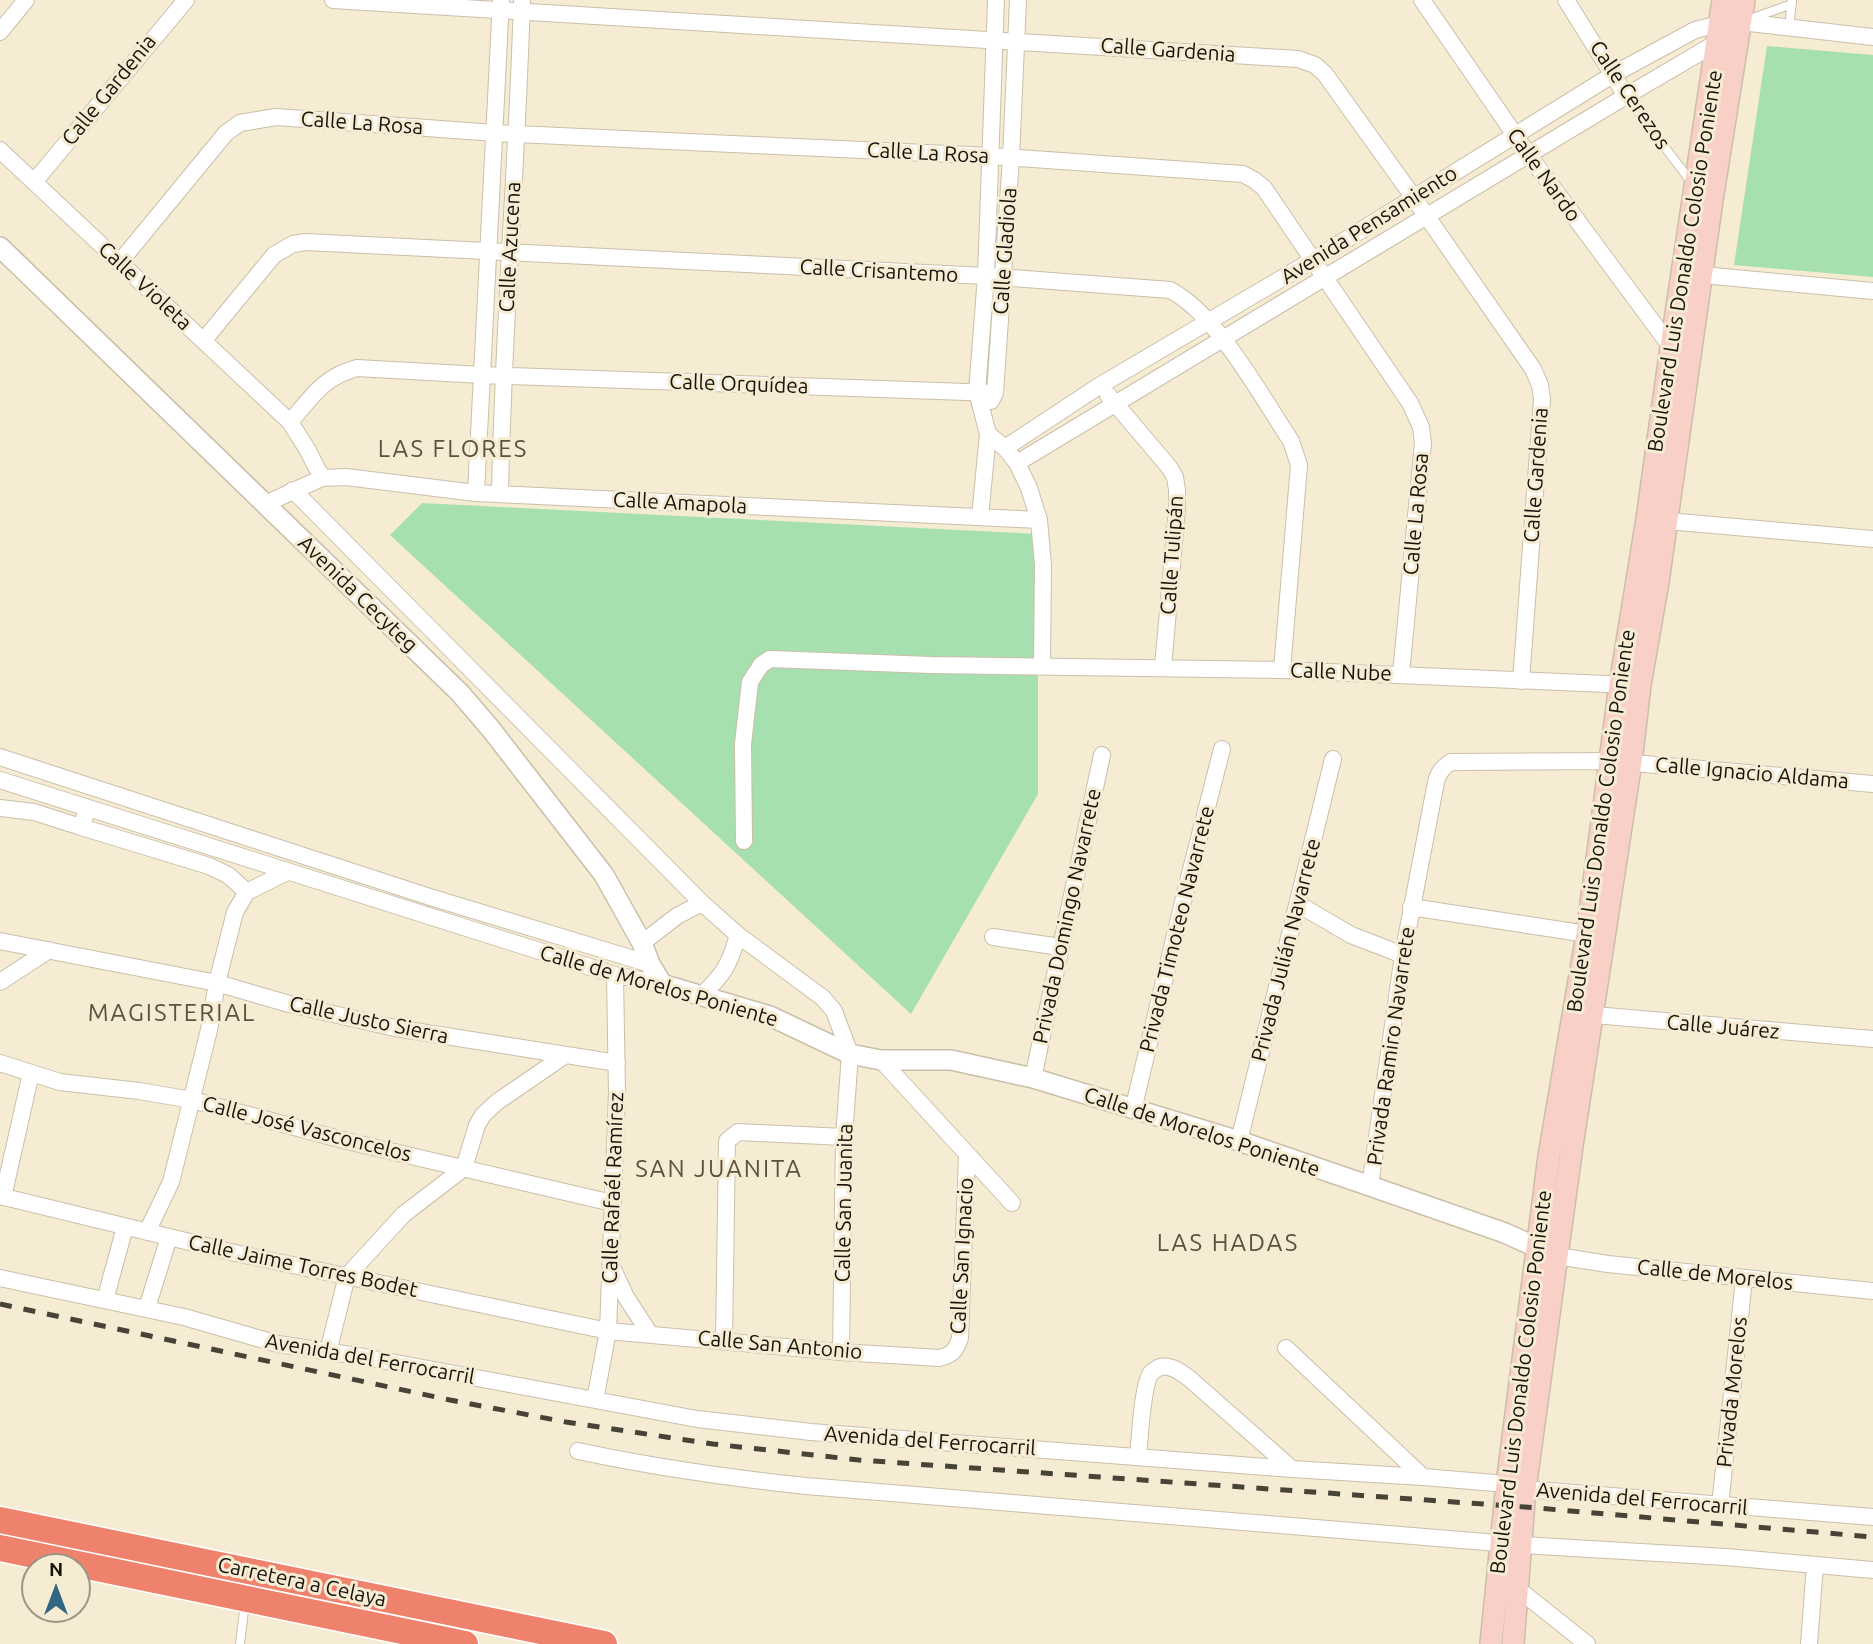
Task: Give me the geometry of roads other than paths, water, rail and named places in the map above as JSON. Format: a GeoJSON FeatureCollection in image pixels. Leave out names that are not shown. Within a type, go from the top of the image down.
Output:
{"type":"FeatureCollection","features":[{"type":"Feature","properties":{"kind":"highway","name":"Carretera a Celaya"},"geometry":{"type":"LineString","coordinates":[[0,1520],[604,1644]]}},
{"type":"Feature","properties":{"kind":"highway","name":"Carretera a Celaya"},"geometry":{"type":"LineString","coordinates":[[0,1548],[465,1644]]}},
{"type":"Feature","properties":{"kind":"main road","name":"Boulevard Luis Donaldo Colosio Poniente"},"geometry":{"type":"LineString","coordinates":[[1657,520],[1671,347],[1712,200],[1729,32],[1723,0]]}},
{"type":"Feature","properties":{"kind":"main road","name":"Boulevard Luis Donaldo Colosio Poniente"},"geometry":{"type":"LineString","coordinates":[[1491,1644],[1512,1545],[1516,1487],[1547,1253],[1549,1156],[1582,1014],[1621,762],[1630,685],[1692,274],[1696,187],[1729,32],[1744,0]]}},
{"type":"Feature","properties":{"kind":"main road","name":"Boulevard Luis Donaldo Colosio Poniente"},"geometry":{"type":"LineString","coordinates":[[1582,1014],[1587,934],[1621,762]]}},
{"type":"Feature","properties":{"kind":"main road","name":"Boulevard Luis Donaldo Colosio Poniente"},"geometry":{"type":"LineString","coordinates":[[1512,1545],[1518,1589],[1513,1644]]}},
{"type":"Feature","properties":{"kind":"street"},"geometry":{"type":"LineString","coordinates":[[0,32],[26,0]]}},
{"type":"Feature","properties":{"kind":"street","name":"Calle Gardenia"},"geometry":{"type":"LineString","coordinates":[[34,182],[186,0]]}},
{"type":"Feature","properties":{"kind":"street","name":"Calle Gardenia"},"geometry":{"type":"LineString","coordinates":[[333,0],[521,6],[1298,59],[1315,65],[1325,74],[1428,217],[1533,369],[1540,385],[1542,399],[1521,681]]}},
{"type":"Feature","properties":{"kind":"street","name":"Calle Gladiola"},"geometry":{"type":"LineString","coordinates":[[980,517],[988,434],[976,392],[986,276],[996,0]]}},
{"type":"Feature","properties":{"kind":"street","name":"Calle Gladiola"},"geometry":{"type":"LineString","coordinates":[[984,416],[995,393],[1011,158],[1017,0]]}},
{"type":"Feature","properties":{"kind":"street","name":"Calle Nardo"},"geometry":{"type":"LineString","coordinates":[[1422,0],[1528,155],[1671,347]]}},
{"type":"Feature","properties":{"kind":"street","name":"Calle Cerezos"},"geometry":{"type":"LineString","coordinates":[[1566,0],[1626,96]]}},
{"type":"Feature","properties":{"kind":"street","name":"Calle Azucena"},"geometry":{"type":"LineString","coordinates":[[475,493],[490,252],[501,6]]}},
{"type":"Feature","properties":{"kind":"street","name":"Calle Azucena"},"geometry":{"type":"LineString","coordinates":[[500,494],[503,375],[521,6]]}},
{"type":"Feature","properties":{"kind":"street"},"geometry":{"type":"LineString","coordinates":[[1729,32],[1790,28],[1873,37]]}},
{"type":"Feature","properties":{"kind":"street","name":"Avenida Pensamiento"},"geometry":{"type":"LineString","coordinates":[[1005,448],[1099,386],[1209,323],[1615,75],[1695,30],[1729,32]]}},
{"type":"Feature","properties":{"kind":"street","name":"Avenida Pensamiento"},"geometry":{"type":"LineString","coordinates":[[1017,463],[1428,217],[1729,32]]}},
{"type":"Feature","properties":{"kind":"street","name":"Calle La Rosa"},"geometry":{"type":"LineString","coordinates":[[119,262],[226,133],[240,123],[276,117],[495,133],[991,156],[1242,174],[1264,188],[1410,403],[1421,426],[1423,443],[1401,674]]}},
{"type":"Feature","properties":{"kind":"street","name":"Calle Violeta"},"geometry":{"type":"LineString","coordinates":[[0,150],[290,422]]}},
{"type":"Feature","properties":{"kind":"street","name":"Calle Crisantemo"},"geometry":{"type":"LineString","coordinates":[[204,340],[274,255],[293,244],[306,243],[986,276],[1160,288],[1180,295],[1222,338],[1292,441],[1299,465],[1282,670]]}},
{"type":"Feature","properties":{"kind":"street","name":"Avenida Cecyteg"},"geometry":{"type":"LineString","coordinates":[[0,247],[460,693],[490,727],[604,875],[662,984]]}},
{"type":"Feature","properties":{"kind":"street"},"geometry":{"type":"LineString","coordinates":[[1692,274],[1873,291]]}},
{"type":"Feature","properties":{"kind":"street","name":"Calle Orquídea"},"geometry":{"type":"LineString","coordinates":[[290,422],[327,381],[338,373],[357,368],[482,375],[995,393]]}},
{"type":"Feature","properties":{"kind":"street","name":"Calle Tulipán"},"geometry":{"type":"LineString","coordinates":[[1099,386],[1175,477],[1177,509],[1163,667]]}},
{"type":"Feature","properties":{"kind":"street"},"geometry":{"type":"LineString","coordinates":[[290,422],[322,478]]}},
{"type":"Feature","properties":{"kind":"street"},"geometry":{"type":"LineString","coordinates":[[988,434],[1005,448],[1017,463],[1029,488],[1039,520],[1043,565],[1042,665]]}},
{"type":"Feature","properties":{"kind":"street","name":"Calle Amapola"},"geometry":{"type":"LineString","coordinates":[[265,505],[322,478],[346,477],[475,493],[1039,520]]}},
{"type":"Feature","properties":{"kind":"street"},"geometry":{"type":"LineString","coordinates":[[293,490],[702,903],[738,935],[823,998],[834,1011],[850,1054]]}},
{"type":"Feature","properties":{"kind":"street"},"geometry":{"type":"LineString","coordinates":[[1657,520],[1873,539]]}},
{"type":"Feature","properties":{"kind":"street","name":"Calle Nube"},"geometry":{"type":"LineString","coordinates":[[744,841],[743,744],[750,682],[761,665],[770,659],[931,665],[1282,670],[1630,685]]}},
{"type":"Feature","properties":{"kind":"street","name":"Privada Timoteo Navarrete"},"geometry":{"type":"LineString","coordinates":[[1133,1110],[1222,749]]}},
{"type":"Feature","properties":{"kind":"street","name":"Privada Domingo Navarrete"},"geometry":{"type":"LineString","coordinates":[[1033,1078],[1102,755]]}},
{"type":"Feature","properties":{"kind":"street","name":"Calle de Morelos Poniente"},"geometry":{"type":"LineString","coordinates":[[0,757],[430,897],[650,964]]}},
{"type":"Feature","properties":{"kind":"street","name":"Privada Julián Navarrete"},"geometry":{"type":"LineString","coordinates":[[1239,1142],[1333,759]]}},
{"type":"Feature","properties":{"kind":"street","name":"Privada Ramiro Navarrete"},"geometry":{"type":"LineString","coordinates":[[1370,1186],[1403,955],[1438,772],[1451,762],[1621,762]]}},
{"type":"Feature","properties":{"kind":"street","name":"Calle Ignacio Aldama"},"geometry":{"type":"LineString","coordinates":[[1621,762],[1873,784]]}},
{"type":"Feature","properties":{"kind":"street","name":"Calle de Morelos Poniente"},"geometry":{"type":"LineString","coordinates":[[0,780],[615,975],[662,984],[770,1016],[850,1054],[881,1060],[951,1060],[1033,1078],[1370,1186],[1505,1233],[1547,1253]]}},
{"type":"Feature","properties":{"kind":"street"},"geometry":{"type":"LineString","coordinates":[[81,827],[96,788]]}},
{"type":"Feature","properties":{"kind":"street"},"geometry":{"type":"LineString","coordinates":[[0,808],[27,811],[209,866],[228,875],[247,892]]}},
{"type":"Feature","properties":{"kind":"street"},"geometry":{"type":"LineString","coordinates":[[183,858],[187,840]]}},
{"type":"Feature","properties":{"kind":"street"},"geometry":{"type":"LineString","coordinates":[[147,1232],[171,1182],[235,912],[247,892],[287,872]]}},
{"type":"Feature","properties":{"kind":"street"},"geometry":{"type":"LineString","coordinates":[[423,915],[430,897]]}},
{"type":"Feature","properties":{"kind":"street"},"geometry":{"type":"LineString","coordinates":[[642,943],[677,916],[702,903]]}},
{"type":"Feature","properties":{"kind":"street"},"geometry":{"type":"LineString","coordinates":[[1298,904],[1351,935],[1403,955]]}},
{"type":"Feature","properties":{"kind":"street","name":"Privada Ramiro Navarrete"},"geometry":{"type":"LineString","coordinates":[[1411,907],[1587,934]]}},
{"type":"Feature","properties":{"kind":"street"},"geometry":{"type":"LineString","coordinates":[[701,996],[723,974],[732,957],[738,935]]}},
{"type":"Feature","properties":{"kind":"street"},"geometry":{"type":"LineString","coordinates":[[993,937],[1060,947]]}},
{"type":"Feature","properties":{"kind":"street","name":"Calle Justo Sierra"},"geometry":{"type":"LineString","coordinates":[[0,941],[217,983],[289,1004],[395,1028],[617,1063]]}},
{"type":"Feature","properties":{"kind":"street"},"geometry":{"type":"LineString","coordinates":[[0,982],[49,950]]}},
{"type":"Feature","properties":{"kind":"street","name":"Calle Rafaél Ramírez"},"geometry":{"type":"LineString","coordinates":[[595,1400],[608,1331],[617,1063],[615,975]]}},
{"type":"Feature","properties":{"kind":"street","name":"Calle Juárez"},"geometry":{"type":"LineString","coordinates":[[1582,1014],[1873,1039]]}},
{"type":"Feature","properties":{"kind":"street","name":"Calle San Juanita"},"geometry":{"type":"LineString","coordinates":[[841,1352],[844,1138],[850,1054]]}},
{"type":"Feature","properties":{"kind":"street"},"geometry":{"type":"LineString","coordinates":[[328,1352],[347,1276],[404,1214],[464,1168],[477,1125],[483,1115],[497,1102],[564,1056]]}},
{"type":"Feature","properties":{"kind":"street"},"geometry":{"type":"LineString","coordinates":[[881,1060],[1012,1203]]}},
{"type":"Feature","properties":{"kind":"street","name":"Calle José Vasconcelos"},"geometry":{"type":"LineString","coordinates":[[0,1063],[60,1082],[192,1100],[347,1141],[612,1203]]}},
{"type":"Feature","properties":{"kind":"street"},"geometry":{"type":"LineString","coordinates":[[2,1196],[31,1073]]}},
{"type":"Feature","properties":{"kind":"street"},"geometry":{"type":"LineString","coordinates":[[724,1340],[727,1141],[733,1133],[738,1132],[844,1138]]}},
{"type":"Feature","properties":{"kind":"street","name":"Calle San Ignacio"},"geometry":{"type":"LineString","coordinates":[[951,1355],[960,1338],[967,1156]]}},
{"type":"Feature","properties":{"kind":"street","name":"Calle Jaime Torres Bodet"},"geometry":{"type":"LineString","coordinates":[[2,1196],[169,1237],[608,1331]]}},
{"type":"Feature","properties":{"kind":"street"},"geometry":{"type":"LineString","coordinates":[[105,1300],[125,1227]]}},
{"type":"Feature","properties":{"kind":"street"},"geometry":{"type":"LineString","coordinates":[[147,1308],[169,1237]]}},
{"type":"Feature","properties":{"kind":"street","name":"Calle de Morelos"},"geometry":{"type":"LineString","coordinates":[[1547,1253],[1744,1279],[1873,1291]]}},
{"type":"Feature","properties":{"kind":"street"},"geometry":{"type":"LineString","coordinates":[[610,1264],[626,1297],[650,1334]]}},
{"type":"Feature","properties":{"kind":"street","name":"Avenida del Ferrocarril"},"geometry":{"type":"LineString","coordinates":[[0,1278],[147,1308],[267,1341],[697,1419],[811,1432],[1423,1477],[1720,1506],[1873,1517]]}},
{"type":"Feature","properties":{"kind":"street","name":"Privada Morelos"},"geometry":{"type":"LineString","coordinates":[[1720,1506],[1744,1279]]}},
{"type":"Feature","properties":{"kind":"street","name":"Calle San Antonio"},"geometry":{"type":"LineString","coordinates":[[608,1331],[841,1352],[939,1358],[951,1355]]}},
{"type":"Feature","properties":{"kind":"street"},"geometry":{"type":"LineString","coordinates":[[1286,1348],[1423,1477]]}},
{"type":"Feature","properties":{"kind":"street"},"geometry":{"type":"LineString","coordinates":[[1138,1456],[1151,1373],[1159,1367],[1167,1367],[1178,1370],[1191,1379],[1292,1469]]}},
{"type":"Feature","properties":{"kind":"street"},"geometry":{"type":"LineString","coordinates":[[578,1451],[624,1461],[794,1485],[1512,1545],[1726,1557],[1873,1570]]}},
{"type":"Feature","properties":{"kind":"street"},"geometry":{"type":"LineString","coordinates":[[1809,1644],[1815,1565]]}},
{"type":"Feature","properties":{"kind":"street"},"geometry":{"type":"LineString","coordinates":[[1518,1589],[1587,1644]]}},
{"type":"Feature","properties":{"kind":"lane"},"geometry":{"type":"LineString","coordinates":[[1729,32],[1792,2],[1790,28]]}},
{"type":"Feature","properties":{"kind":"lane","name":"Calle Cerezos"},"geometry":{"type":"LineString","coordinates":[[1626,96],[1696,187]]}},
{"type":"Feature","properties":{"kind":"lane"},"geometry":{"type":"LineString","coordinates":[[240,1644],[245,1599]]}},
{"type":"Feature","properties":{"kind":"railway"},"geometry":{"type":"LineString","coordinates":[[0,1304],[450,1400],[566,1422],[713,1444],[859,1460],[1525,1507],[1873,1537]]}},
{"type":"Feature","properties":{"kind":"district","name":"LAS FLORES"},"geometry":{"type":"Point","coordinates":[453,449]}},
{"type":"Feature","properties":{"kind":"district","name":"MAGISTERIAL"},"geometry":{"type":"Point","coordinates":[172,1013]}},
{"type":"Feature","properties":{"kind":"district","name":"SAN JUANITA"},"geometry":{"type":"Point","coordinates":[719,1169]}},
{"type":"Feature","properties":{"kind":"district","name":"LAS HADAS"},"geometry":{"type":"Point","coordinates":[1228,1243]}}]}
